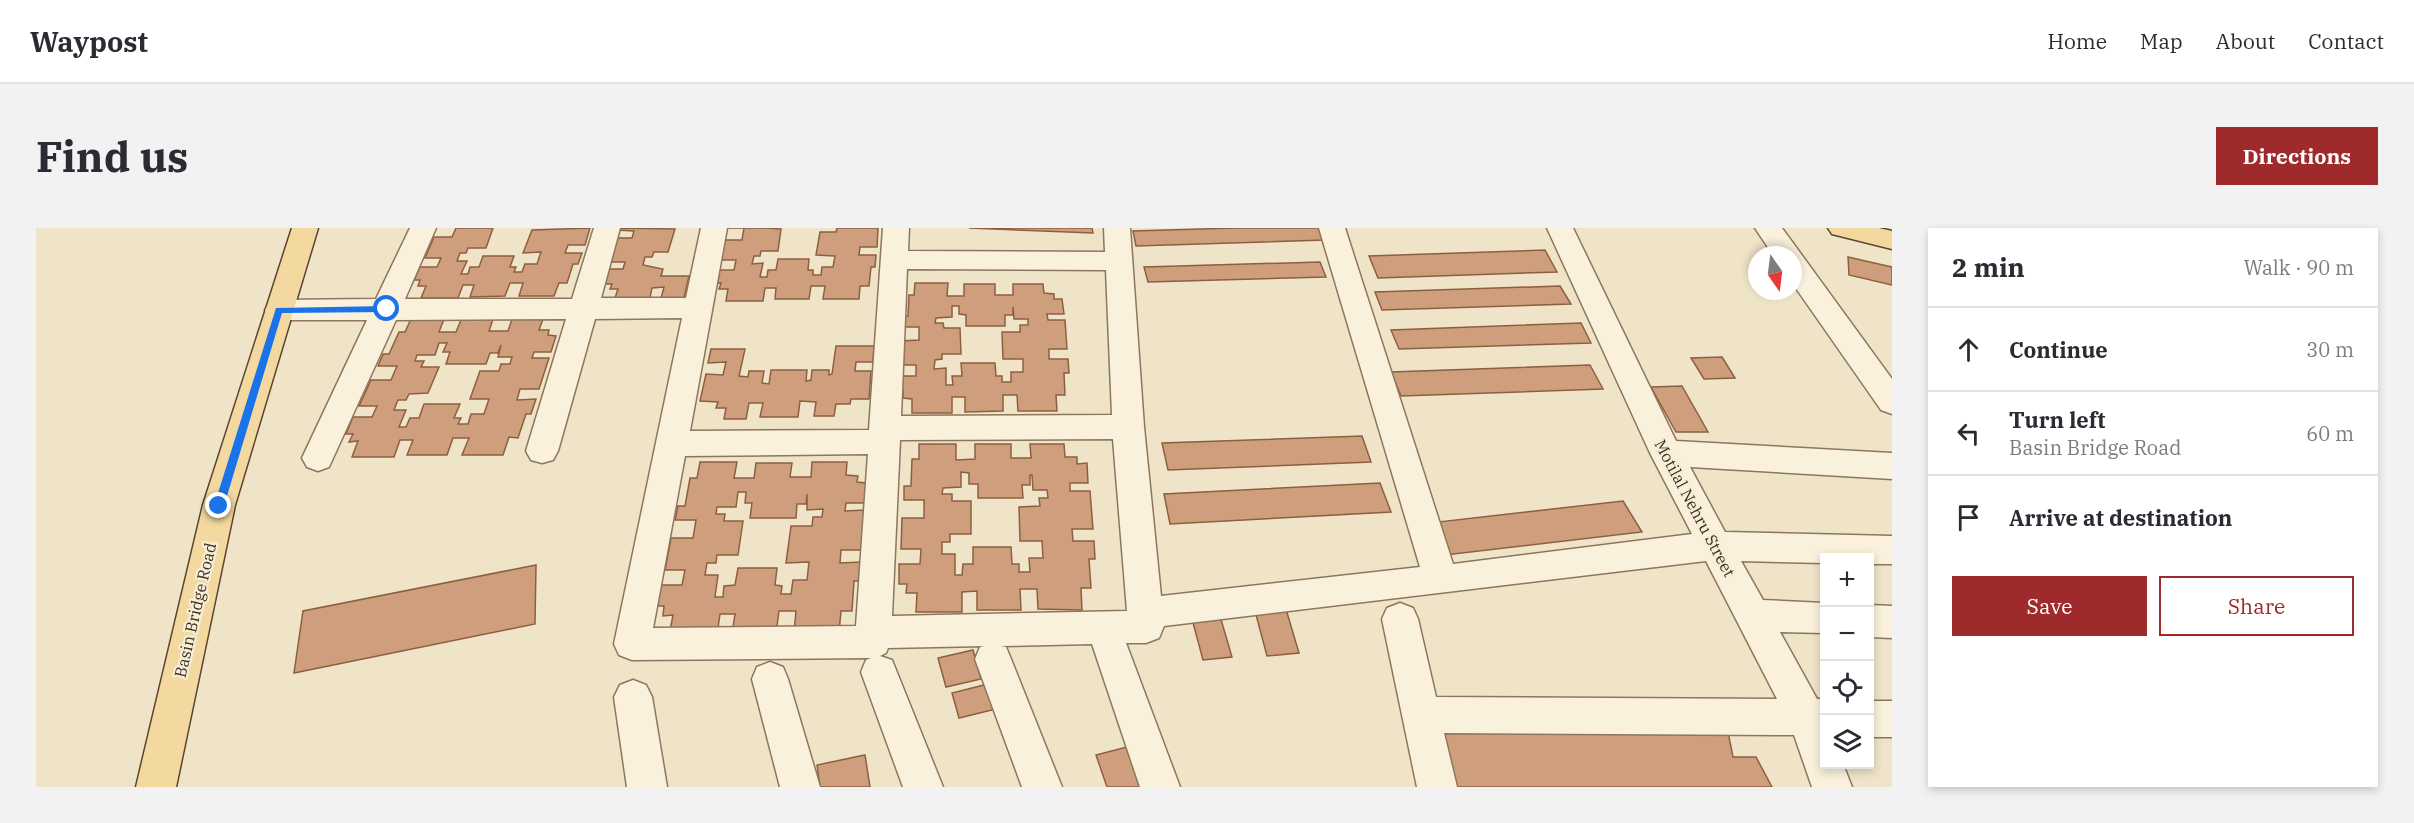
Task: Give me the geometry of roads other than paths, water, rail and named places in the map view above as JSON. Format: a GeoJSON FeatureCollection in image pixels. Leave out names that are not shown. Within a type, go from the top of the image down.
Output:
{"type":"FeatureCollection","features":[{"type":"Feature","properties":{"kind":"main road","name":"Basin Bridge Road"},"geometry":{"type":"LineString","coordinates":[[156,787],[219,506],[305,228]]}},
{"type":"Feature","properties":{"kind":"main road"},"geometry":{"type":"LineString","coordinates":[[1840,228],[1892,240]]}},
{"type":"Feature","properties":{"kind":"street"},"geometry":{"type":"LineString","coordinates":[[318,458],[423,228]]}},
{"type":"Feature","properties":{"kind":"street"},"geometry":{"type":"LineString","coordinates":[[542,451],[607,228]]}},
{"type":"Feature","properties":{"kind":"street"},"geometry":{"type":"LineString","coordinates":[[714,228],[632,644],[873,642],[897,228]]}},
{"type":"Feature","properties":{"kind":"street"},"geometry":{"type":"LineString","coordinates":[[873,632],[1146,627],[1128,428],[1117,228]]}},
{"type":"Feature","properties":{"kind":"street"},"geometry":{"type":"LineString","coordinates":[[1332,228],[1440,580]]}},
{"type":"Feature","properties":{"kind":"street","name":"Motilal Nehru Street"},"geometry":{"type":"LineString","coordinates":[[1560,228],[1665,453],[1752,615],[1815,717],[1832,787]]}},
{"type":"Feature","properties":{"kind":"street"},"geometry":{"type":"LineString","coordinates":[[1768,228],[1781,246]]}},
{"type":"Feature","properties":{"kind":"street"},"geometry":{"type":"LineString","coordinates":[[895,260],[1118,261]]}},
{"type":"Feature","properties":{"kind":"street"},"geometry":{"type":"LineString","coordinates":[[1802,276],[1892,402]]}},
{"type":"Feature","properties":{"kind":"street"},"geometry":{"type":"LineString","coordinates":[[279,310],[698,308]]}},
{"type":"Feature","properties":{"kind":"street"},"geometry":{"type":"LineString","coordinates":[[671,444],[1128,428]]}},
{"type":"Feature","properties":{"kind":"street"},"geometry":{"type":"LineString","coordinates":[[1665,453],[1892,466]]}},
{"type":"Feature","properties":{"kind":"street"},"geometry":{"type":"LineString","coordinates":[[1145,613],[1714,546],[1892,550]]}},
{"type":"Feature","properties":{"kind":"street"},"geometry":{"type":"LineString","coordinates":[[1752,615],[1820,618]]}},
{"type":"Feature","properties":{"kind":"street"},"geometry":{"type":"LineString","coordinates":[[1400,619],[1437,787]]}},
{"type":"Feature","properties":{"kind":"street"},"geometry":{"type":"LineString","coordinates":[[1874,621],[1892,622]]}},
{"type":"Feature","properties":{"kind":"street"},"geometry":{"type":"LineString","coordinates":[[1109,646],[1160,787]]}},
{"type":"Feature","properties":{"kind":"street"},"geometry":{"type":"LineString","coordinates":[[993,659],[1042,787]]}},
{"type":"Feature","properties":{"kind":"street"},"geometry":{"type":"LineString","coordinates":[[879,672],[923,787]]}},
{"type":"Feature","properties":{"kind":"street"},"geometry":{"type":"LineString","coordinates":[[770,679],[800,787]]}},
{"type":"Feature","properties":{"kind":"street"},"geometry":{"type":"LineString","coordinates":[[633,697],[647,787]]}},
{"type":"Feature","properties":{"kind":"street"},"geometry":{"type":"LineString","coordinates":[[1422,715],[1815,717]]}},
{"type":"Feature","properties":{"kind":"street"},"geometry":{"type":"LineString","coordinates":[[1874,718],[1892,719]]}}]}
